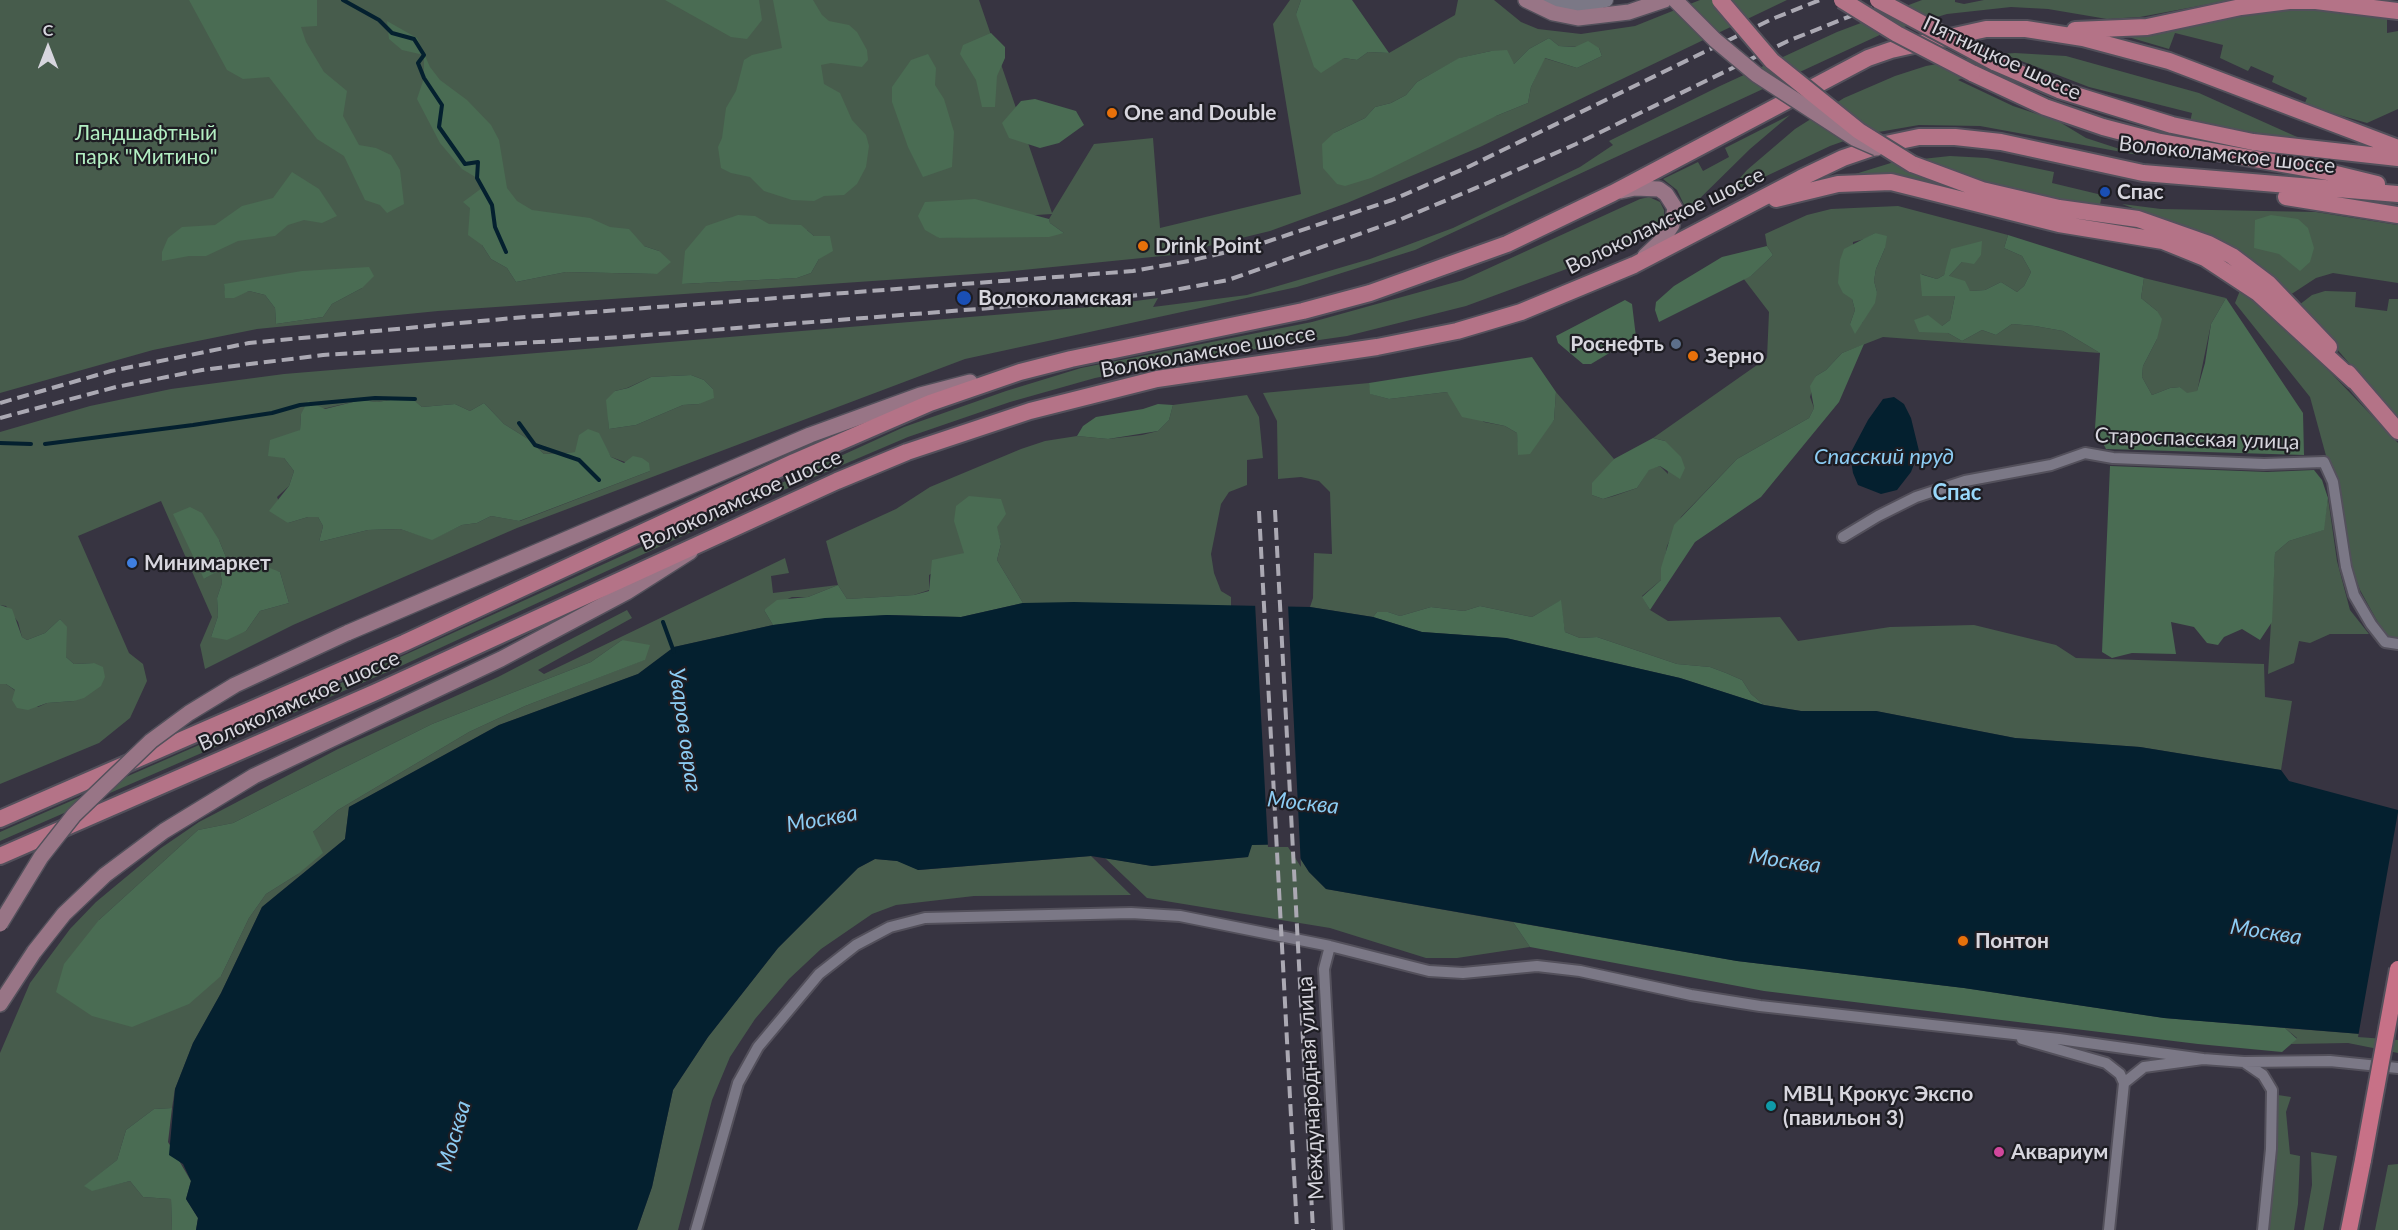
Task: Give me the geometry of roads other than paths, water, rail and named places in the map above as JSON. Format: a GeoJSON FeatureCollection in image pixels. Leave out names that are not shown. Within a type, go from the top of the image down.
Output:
{"type":"FeatureCollection","features":[{"type":"Feature","properties":{"kind":"highway"},"geometry":{"type":"LineString","coordinates":[[2349,1230],[2398,969]]}},
{"type":"Feature","properties":{"kind":"main road"},"geometry":{"type":"LineString","coordinates":[[1526,0],[1553,13],[1578,18],[1629,12],[1665,0]]}},
{"type":"Feature","properties":{"kind":"main road"},"geometry":{"type":"LineString","coordinates":[[1675,0],[1715,40],[1766,81],[1854,138],[1949,179],[2022,201],[2104,214],[2171,229],[2232,256],[2282,296],[2323,340],[2354,381],[2398,431]]}},
{"type":"Feature","properties":{"kind":"main road"},"geometry":{"type":"LineString","coordinates":[[1720,0],[1764,53],[1788,75],[1859,131],[1912,164]]}},
{"type":"Feature","properties":{"kind":"main road","name":"Пятницкое шоссе"},"geometry":{"type":"LineString","coordinates":[[1842,0],[1897,34],[1972,74],[2045,106],[2103,127],[2160,142],[2328,172],[2398,189]]}},
{"type":"Feature","properties":{"kind":"main road","name":"Пятницкое шоссе"},"geometry":{"type":"LineString","coordinates":[[1878,0],[1994,62],[2059,90],[2172,125],[2253,142],[2398,158]]}},
{"type":"Feature","properties":{"kind":"main road"},"geometry":{"type":"LineString","coordinates":[[2026,29],[2147,27],[2266,3],[2316,2],[2398,11]]}},
{"type":"Feature","properties":{"kind":"main road","name":"Волоколамское шоссе"},"geometry":{"type":"LineString","coordinates":[[0,924],[41,857],[74,815],[151,741],[189,713],[235,685],[347,633],[810,435],[920,395],[1138,344],[1303,311],[1370,293],[1507,244],[1613,193],[1868,58],[1891,50],[1968,31],[2026,29],[2094,40],[2169,61],[2398,148]]}},
{"type":"Feature","properties":{"kind":"main road","name":"Волоколамское шоссе"},"geometry":{"type":"LineString","coordinates":[[0,856],[376,692],[837,481],[907,452],[1030,411],[1157,379],[1377,347],[1457,331],[1559,298],[1634,265],[1843,158],[1881,145],[1919,137],[1955,137],[2001,142],[2143,173],[2398,194]]}},
{"type":"Feature","properties":{"kind":"main road"},"geometry":{"type":"LineString","coordinates":[[2143,173],[2398,215]]}},
{"type":"Feature","properties":{"kind":"main road"},"geometry":{"type":"LineString","coordinates":[[1750,207],[1838,184],[1891,182],[2059,224],[2163,242],[2205,258],[2258,293],[2354,381]]}},
{"type":"Feature","properties":{"kind":"main road"},"geometry":{"type":"LineString","coordinates":[[1613,193],[1652,188],[1666,194],[1675,208],[1672,225],[1662,240],[1634,265]]}},
{"type":"Feature","properties":{"kind":"main road","name":"Волоколамское шоссе"},"geometry":{"type":"LineString","coordinates":[[0,819],[404,643],[869,429],[930,403],[1020,372]]}},
{"type":"Feature","properties":{"kind":"main road"},"geometry":{"type":"LineString","coordinates":[[0,1004],[34,952],[64,914],[105,875],[164,831],[254,776],[501,659],[618,597],[673,566],[703,542]]}},
{"type":"Feature","properties":{"kind":"street"},"geometry":{"type":"LineString","coordinates":[[1533,0],[1556,6],[1573,6],[1606,0]]}},
{"type":"Feature","properties":{"kind":"street","name":"Староспасская улица"},"geometry":{"type":"LineString","coordinates":[[1843,537],[1916,497],[1965,481],[2051,465],[2085,453],[2113,458],[2264,464],[2324,462],[2333,482],[2346,567],[2354,595],[2385,642],[2398,644]]}},
{"type":"Feature","properties":{"kind":"street"},"geometry":{"type":"LineString","coordinates":[[696,1230],[738,1083],[758,1047],[819,974],[856,945],[890,927],[925,918],[967,915],[1131,913],[1180,916],[1330,945],[1429,971],[1463,973],[1537,966],[1581,971],[1691,995],[1760,1006],[2014,1034],[2203,1059],[2244,1062],[2330,1061],[2398,1068]]}},
{"type":"Feature","properties":{"kind":"street","name":"Международная улица"},"geometry":{"type":"LineString","coordinates":[[1330,945],[1324,969],[1338,1230]]}},
{"type":"Feature","properties":{"kind":"street"},"geometry":{"type":"LineString","coordinates":[[2014,1034],[2028,1042],[2106,1063],[2115,1068],[2124,1083],[2109,1230]]}},
{"type":"Feature","properties":{"kind":"street"},"geometry":{"type":"LineString","coordinates":[[2124,1083],[2144,1067],[2203,1059]]}},
{"type":"Feature","properties":{"kind":"street"},"geometry":{"type":"LineString","coordinates":[[2244,1062],[2264,1075],[2272,1090],[2271,1149],[2263,1230]]}},
{"type":"Feature","properties":{"kind":"water","name":"Спасский пруд"},"geometry":{"type":"Polygon","coordinates":[[[1894,397],[1904,404],[1911,418],[1919,451],[1911,472],[1897,490],[1881,494],[1858,485],[1853,473],[1850,454],[1868,420],[1883,399],[1894,397]]]}},
{"type":"Feature","properties":{"kind":"water","name":"Москва"},"geometry":{"type":"Polygon","coordinates":[[[1023,603],[1310,607],[1373,617],[1422,632],[1506,638],[1680,678],[1764,705],[1801,711],[1876,711],[2015,738],[2140,747],[2281,770],[2289,781],[2398,810],[2398,1037],[2164,1018],[1964,988],[1737,961],[1326,889],[1309,872],[1291,844],[1252,845],[1248,857],[1152,866],[1091,856],[918,870],[897,861],[875,859],[858,868],[778,948],[708,1037],[673,1090],[652,1187],[637,1230],[196,1230],[198,1218],[186,1199],[191,1181],[183,1164],[169,1155],[175,1089],[193,1043],[221,993],[262,907],[345,839],[349,807],[499,725],[638,674],[674,647],[773,625],[825,618],[887,615],[961,617],[1023,603]]]}},
{"type":"Feature","properties":{"kind":"waterway","name":"Уваров овраг"},"geometry":{"type":"LineString","coordinates":[[343,0],[379,20],[392,33],[414,39],[424,55],[418,63],[424,78],[442,105],[439,127],[465,164],[478,162],[477,178],[492,205],[495,227],[506,252]]}},
{"type":"Feature","properties":{"kind":"waterway"},"geometry":{"type":"LineString","coordinates":[[45,444],[272,413],[300,405],[375,398],[415,399]]}},
{"type":"Feature","properties":{"kind":"waterway","name":"Уваров овраг"},"geometry":{"type":"LineString","coordinates":[[519,423],[535,445],[579,460],[599,480]]}},
{"type":"Feature","properties":{"kind":"waterway"},"geometry":{"type":"LineString","coordinates":[[0,443],[31,444]]}},
{"type":"Feature","properties":{"kind":"waterway","name":"Уваров овраг"},"geometry":{"type":"LineString","coordinates":[[663,622],[674,652]]}},
{"type":"Feature","properties":{"kind":"railway"},"geometry":{"type":"LineString","coordinates":[[0,403],[111,371],[249,343],[513,318],[1133,271],[1189,261],[1257,245],[1392,200],[1468,167],[1772,19],[1820,0]]}},
{"type":"Feature","properties":{"kind":"railway"},"geometry":{"type":"LineString","coordinates":[[0,418],[116,387],[202,370],[323,355],[622,337],[1092,300],[1159,293],[1228,280],[1399,220],[1483,185],[1576,144],[1788,41],[1891,0]]}},
{"type":"Feature","properties":{"kind":"railway"},"geometry":{"type":"LineString","coordinates":[[1275,510],[1313,1230]]}},
{"type":"Feature","properties":{"kind":"railway"},"geometry":{"type":"LineString","coordinates":[[1259,511],[1297,1230]]}},
{"type":"Feature","properties":{"kind":"place","name":"One and Double"},"geometry":{"type":"Point","coordinates":[1112,113]}},
{"type":"Feature","properties":{"kind":"place","name":"Спас"},"geometry":{"type":"Point","coordinates":[2105,192]}},
{"type":"Feature","properties":{"kind":"place","name":"Drink Point"},"geometry":{"type":"Point","coordinates":[1143,246]}},
{"type":"Feature","properties":{"kind":"place","name":"Волоколамская"},"geometry":{"type":"Point","coordinates":[964,298]}},
{"type":"Feature","properties":{"kind":"place","name":"Роснефть"},"geometry":{"type":"Point","coordinates":[1676,344]}},
{"type":"Feature","properties":{"kind":"place","name":"Зерно"},"geometry":{"type":"Point","coordinates":[1693,356]}},
{"type":"Feature","properties":{"kind":"place","name":"Минимаркет"},"geometry":{"type":"Point","coordinates":[132,563]}},
{"type":"Feature","properties":{"kind":"place","name":"Понтон"},"geometry":{"type":"Point","coordinates":[1963,941]}},
{"type":"Feature","properties":{"kind":"place","name":"МВЦ Крокус Экспо (павильон 3)"},"geometry":{"type":"Point","coordinates":[1771,1106]}},
{"type":"Feature","properties":{"kind":"place","name":"Аквариум"},"geometry":{"type":"Point","coordinates":[1999,1152]}},
{"type":"Feature","properties":{"kind":"district","name":"Спас"},"geometry":{"type":"Point","coordinates":[1957,493]}},
{"type":"Feature","properties":{"kind":"park label","name":"Ландшафтный парк \"Митино\""},"geometry":{"type":"Point","coordinates":[146,145]}}]}
